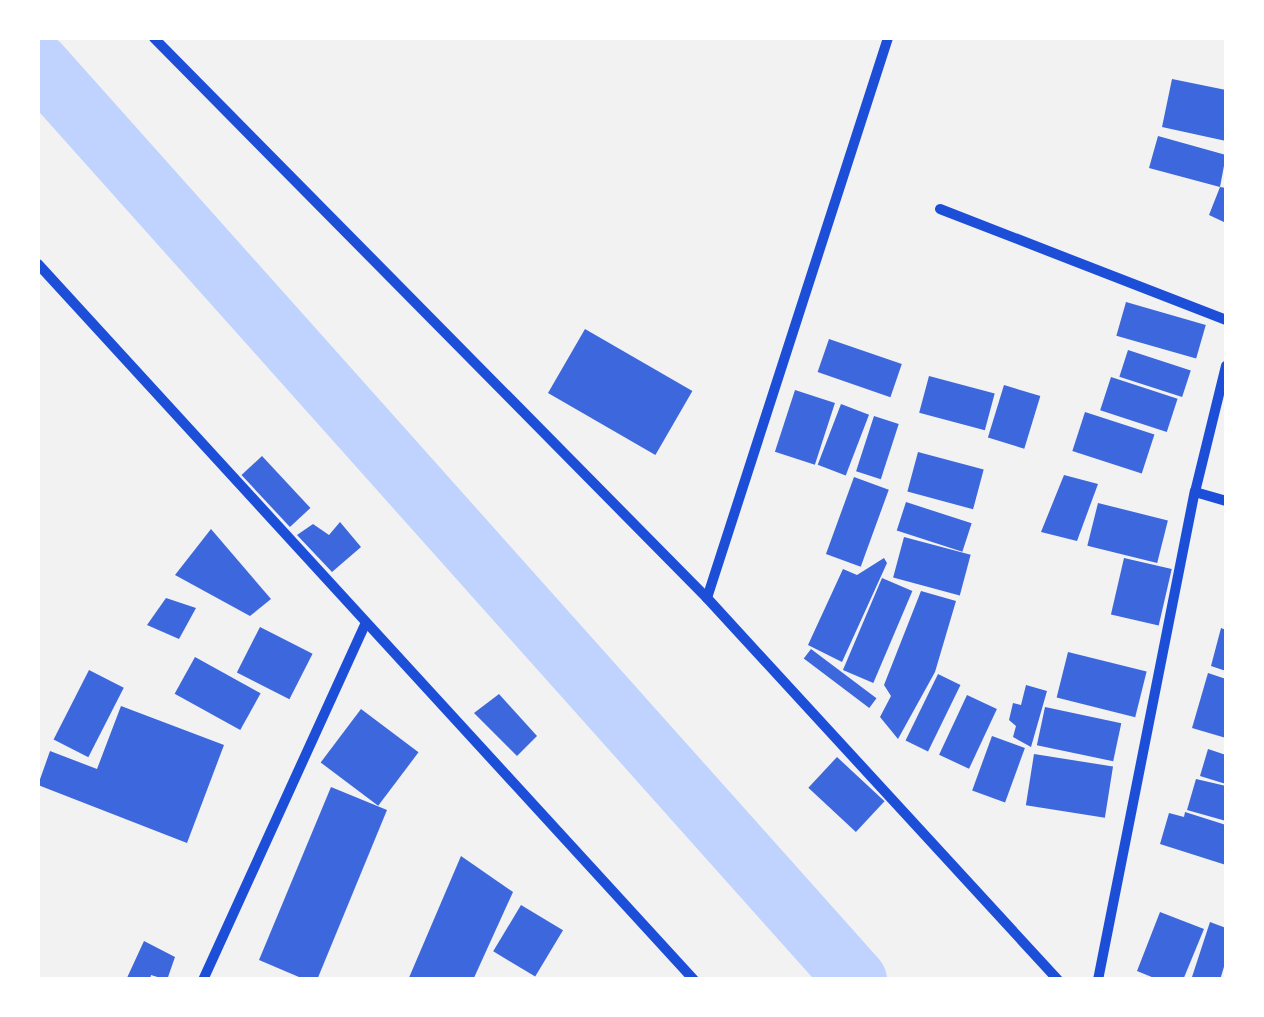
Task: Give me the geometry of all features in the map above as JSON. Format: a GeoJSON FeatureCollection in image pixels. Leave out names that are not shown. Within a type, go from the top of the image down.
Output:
{"type":"FeatureCollection","features":[{"type":"Feature","properties":{"kind":"street"},"geometry":{"type":"LineString","coordinates":[[154,38],[707,598],[1058,980]]}},
{"type":"Feature","properties":{"kind":"street"},"geometry":{"type":"LineString","coordinates":[[707,598],[888,38]]}},
{"type":"Feature","properties":{"kind":"street"},"geometry":{"type":"LineString","coordinates":[[940,210],[1226,320]]}},
{"type":"Feature","properties":{"kind":"street"},"geometry":{"type":"LineString","coordinates":[[38,264],[694,980]]}},
{"type":"Feature","properties":{"kind":"street"},"geometry":{"type":"LineString","coordinates":[[1098,980],[1195,492],[1226,366]]}},
{"type":"Feature","properties":{"kind":"street"},"geometry":{"type":"LineString","coordinates":[[1195,492],[1226,501]]}},
{"type":"Feature","properties":{"kind":"street"},"geometry":{"type":"LineString","coordinates":[[204,980],[365,624]]}},
{"type":"Feature","properties":{"kind":"building"},"geometry":{"type":"Polygon","coordinates":[[[1172,79],[1226,90],[1226,141],[1162,127],[1172,79]]]}},
{"type":"Feature","properties":{"kind":"building"},"geometry":{"type":"Polygon","coordinates":[[[1158,136],[1226,155],[1220,187],[1149,168],[1158,136]]]}},
{"type":"Feature","properties":{"kind":"building"},"geometry":{"type":"Polygon","coordinates":[[[1220,187],[1226,188],[1226,223],[1209,215],[1220,187]]]}},
{"type":"Feature","properties":{"kind":"building"},"geometry":{"type":"Polygon","coordinates":[[[1126,302],[1206,325],[1196,359],[1116,336],[1126,302]]]}},
{"type":"Feature","properties":{"kind":"building"},"geometry":{"type":"Polygon","coordinates":[[[585,329],[692,391],[655,455],[548,393],[585,329]]]}},
{"type":"Feature","properties":{"kind":"building"},"geometry":{"type":"Polygon","coordinates":[[[829,339],[902,364],[890,397],[818,372],[829,339]]]}},
{"type":"Feature","properties":{"kind":"building"},"geometry":{"type":"Polygon","coordinates":[[[1128,350],[1191,370],[1182,397],[1119,377],[1128,350]]]}},
{"type":"Feature","properties":{"kind":"building"},"geometry":{"type":"Polygon","coordinates":[[[929,376],[995,394],[985,430],[919,413],[929,376]]]}},
{"type":"Feature","properties":{"kind":"building"},"geometry":{"type":"Polygon","coordinates":[[[1111,377],[1178,399],[1167,432],[1100,410],[1111,377]]]}},
{"type":"Feature","properties":{"kind":"building"},"geometry":{"type":"Polygon","coordinates":[[[1004,385],[1040,396],[1024,449],[988,438],[1004,385]]]}},
{"type":"Feature","properties":{"kind":"building"},"geometry":{"type":"Polygon","coordinates":[[[795,390],[835,403],[815,465],[775,452],[795,390]]]}},
{"type":"Feature","properties":{"kind":"building"},"geometry":{"type":"Polygon","coordinates":[[[841,404],[869,415],[846,475],[818,465],[841,404]]]}},
{"type":"Feature","properties":{"kind":"building"},"geometry":{"type":"Polygon","coordinates":[[[1085,412],[1154,435],[1142,474],[1072,451],[1085,412]]]}},
{"type":"Feature","properties":{"kind":"building"},"geometry":{"type":"Polygon","coordinates":[[[874,416],[899,424],[881,479],[856,471],[874,416]]]}},
{"type":"Feature","properties":{"kind":"building"},"geometry":{"type":"Polygon","coordinates":[[[918,452],[984,470],[973,509],[907,492],[918,452]]]}},
{"type":"Feature","properties":{"kind":"building"},"geometry":{"type":"Polygon","coordinates":[[[262,456],[310,508],[290,527],[242,475],[262,456]]]}},
{"type":"Feature","properties":{"kind":"building"},"geometry":{"type":"Polygon","coordinates":[[[1064,475],[1098,484],[1077,541],[1041,532],[1064,475]]]}},
{"type":"Feature","properties":{"kind":"building"},"geometry":{"type":"Polygon","coordinates":[[[854,477],[889,490],[861,567],[826,554],[854,477]]]}},
{"type":"Feature","properties":{"kind":"building"},"geometry":{"type":"Polygon","coordinates":[[[906,502],[972,523],[962,552],[897,531],[906,502]]]}},
{"type":"Feature","properties":{"kind":"building"},"geometry":{"type":"Polygon","coordinates":[[[1098,503],[1168,520],[1157,563],[1087,546],[1098,503]]]}},
{"type":"Feature","properties":{"kind":"building"},"geometry":{"type":"Polygon","coordinates":[[[340,522],[361,547],[332,572],[297,535],[313,524],[329,535],[340,522]]]}},
{"type":"Feature","properties":{"kind":"building"},"geometry":{"type":"Polygon","coordinates":[[[211,529],[271,599],[250,616],[175,575],[211,529]]]}},
{"type":"Feature","properties":{"kind":"building"},"geometry":{"type":"Polygon","coordinates":[[[904,537],[971,555],[960,595],[893,578],[904,537]]]}},
{"type":"Feature","properties":{"kind":"building"},"geometry":{"type":"Polygon","coordinates":[[[884,558],[887,563],[842,662],[808,645],[843,569],[857,575],[884,558]]]}},
{"type":"Feature","properties":{"kind":"building"},"geometry":{"type":"Polygon","coordinates":[[[1124,558],[1172,569],[1159,626],[1111,615],[1124,558]]]}},
{"type":"Feature","properties":{"kind":"building"},"geometry":{"type":"Polygon","coordinates":[[[882,578],[912,591],[873,683],[843,670],[882,578]]]}},
{"type":"Feature","properties":{"kind":"building"},"geometry":{"type":"Polygon","coordinates":[[[921,591],[956,601],[935,672],[898,739],[880,717],[891,696],[884,685],[921,591]]]}},
{"type":"Feature","properties":{"kind":"building"},"geometry":{"type":"Polygon","coordinates":[[[166,598],[196,608],[179,639],[147,625],[166,598]]]}},
{"type":"Feature","properties":{"kind":"building"},"geometry":{"type":"Polygon","coordinates":[[[260,627],[313,654],[289,699],[237,672],[260,627]]]}},
{"type":"Feature","properties":{"kind":"building"},"geometry":{"type":"Polygon","coordinates":[[[1221,628],[1226,630],[1226,671],[1211,666],[1221,628]]]}},
{"type":"Feature","properties":{"kind":"building"},"geometry":{"type":"Polygon","coordinates":[[[811,649],[876,698],[869,708],[804,659],[811,649]]]}},
{"type":"Feature","properties":{"kind":"building"},"geometry":{"type":"Polygon","coordinates":[[[1068,652],[1147,672],[1135,717],[1057,698],[1068,652]]]}},
{"type":"Feature","properties":{"kind":"building"},"geometry":{"type":"Polygon","coordinates":[[[195,657],[261,693],[240,730],[175,694],[195,657]]]}},
{"type":"Feature","properties":{"kind":"building"},"geometry":{"type":"Polygon","coordinates":[[[89,670],[124,688],[88,757],[54,739],[89,670]]]}},
{"type":"Feature","properties":{"kind":"building"},"geometry":{"type":"Polygon","coordinates":[[[1208,673],[1226,679],[1226,738],[1192,728],[1208,673]]]}},
{"type":"Feature","properties":{"kind":"building"},"geometry":{"type":"Polygon","coordinates":[[[938,674],[960,685],[928,751],[906,741],[938,674]]]}},
{"type":"Feature","properties":{"kind":"building"},"geometry":{"type":"Polygon","coordinates":[[[1026,685],[1047,691],[1031,747],[1013,737],[1016,726],[1009,720],[1013,703],[1021,705],[1026,685]]]}},
{"type":"Feature","properties":{"kind":"building"},"geometry":{"type":"Polygon","coordinates":[[[499,694],[537,736],[517,756],[474,713],[499,694]]]}},
{"type":"Feature","properties":{"kind":"building"},"geometry":{"type":"Polygon","coordinates":[[[967,695],[997,709],[969,769],[939,755],[967,695]]]}},
{"type":"Feature","properties":{"kind":"building"},"geometry":{"type":"Polygon","coordinates":[[[121,706],[224,745],[187,843],[38,785],[50,751],[97,769],[121,706]]]}},
{"type":"Feature","properties":{"kind":"building"},"geometry":{"type":"Polygon","coordinates":[[[1045,707],[1121,723],[1113,761],[1037,745],[1045,707]]]}},
{"type":"Feature","properties":{"kind":"building"},"geometry":{"type":"Polygon","coordinates":[[[361,709],[419,752],[378,806],[321,763],[361,709]]]}},
{"type":"Feature","properties":{"kind":"building"},"geometry":{"type":"Polygon","coordinates":[[[992,736],[1025,748],[1005,802],[972,791],[992,736]]]}},
{"type":"Feature","properties":{"kind":"building"},"geometry":{"type":"Polygon","coordinates":[[[1208,749],[1226,755],[1226,784],[1200,776],[1208,749]]]}},
{"type":"Feature","properties":{"kind":"building"},"geometry":{"type":"Polygon","coordinates":[[[1034,754],[1113,767],[1105,818],[1026,805],[1034,754]]]}},
{"type":"Feature","properties":{"kind":"building"},"geometry":{"type":"Polygon","coordinates":[[[837,757],[885,801],[856,832],[808,788],[837,757]]]}},
{"type":"Feature","properties":{"kind":"building"},"geometry":{"type":"Polygon","coordinates":[[[1196,779],[1226,786],[1226,821],[1187,810],[1196,779]]]}},
{"type":"Feature","properties":{"kind":"building"},"geometry":{"type":"Polygon","coordinates":[[[331,787],[387,810],[317,980],[306,980],[259,960],[331,787]]]}},
{"type":"Feature","properties":{"kind":"building"},"geometry":{"type":"Polygon","coordinates":[[[1185,812],[1226,825],[1226,865],[1160,844],[1169,813],[1184,817],[1185,812]]]}},
{"type":"Feature","properties":{"kind":"building"},"geometry":{"type":"Polygon","coordinates":[[[461,856],[513,892],[473,980],[408,980],[461,856]]]}},
{"type":"Feature","properties":{"kind":"building"},"geometry":{"type":"Polygon","coordinates":[[[521,905],[563,930],[535,977],[493,951],[521,905]]]}},
{"type":"Feature","properties":{"kind":"building"},"geometry":{"type":"Polygon","coordinates":[[[1160,912],[1204,929],[1183,980],[1159,980],[1137,971],[1160,912]]]}},
{"type":"Feature","properties":{"kind":"building"},"geometry":{"type":"Polygon","coordinates":[[[1210,922],[1226,928],[1226,960],[1220,980],[1191,980],[1210,922]]]}},
{"type":"Feature","properties":{"kind":"building"},"geometry":{"type":"Polygon","coordinates":[[[144,941],[175,957],[167,980],[151,975],[150,980],[126,980],[144,941]]]}},
{"type":"Feature","properties":{"kind":"waterway"},"geometry":{"type":"LineString","coordinates":[[38,64],[856,980]]}}]}
